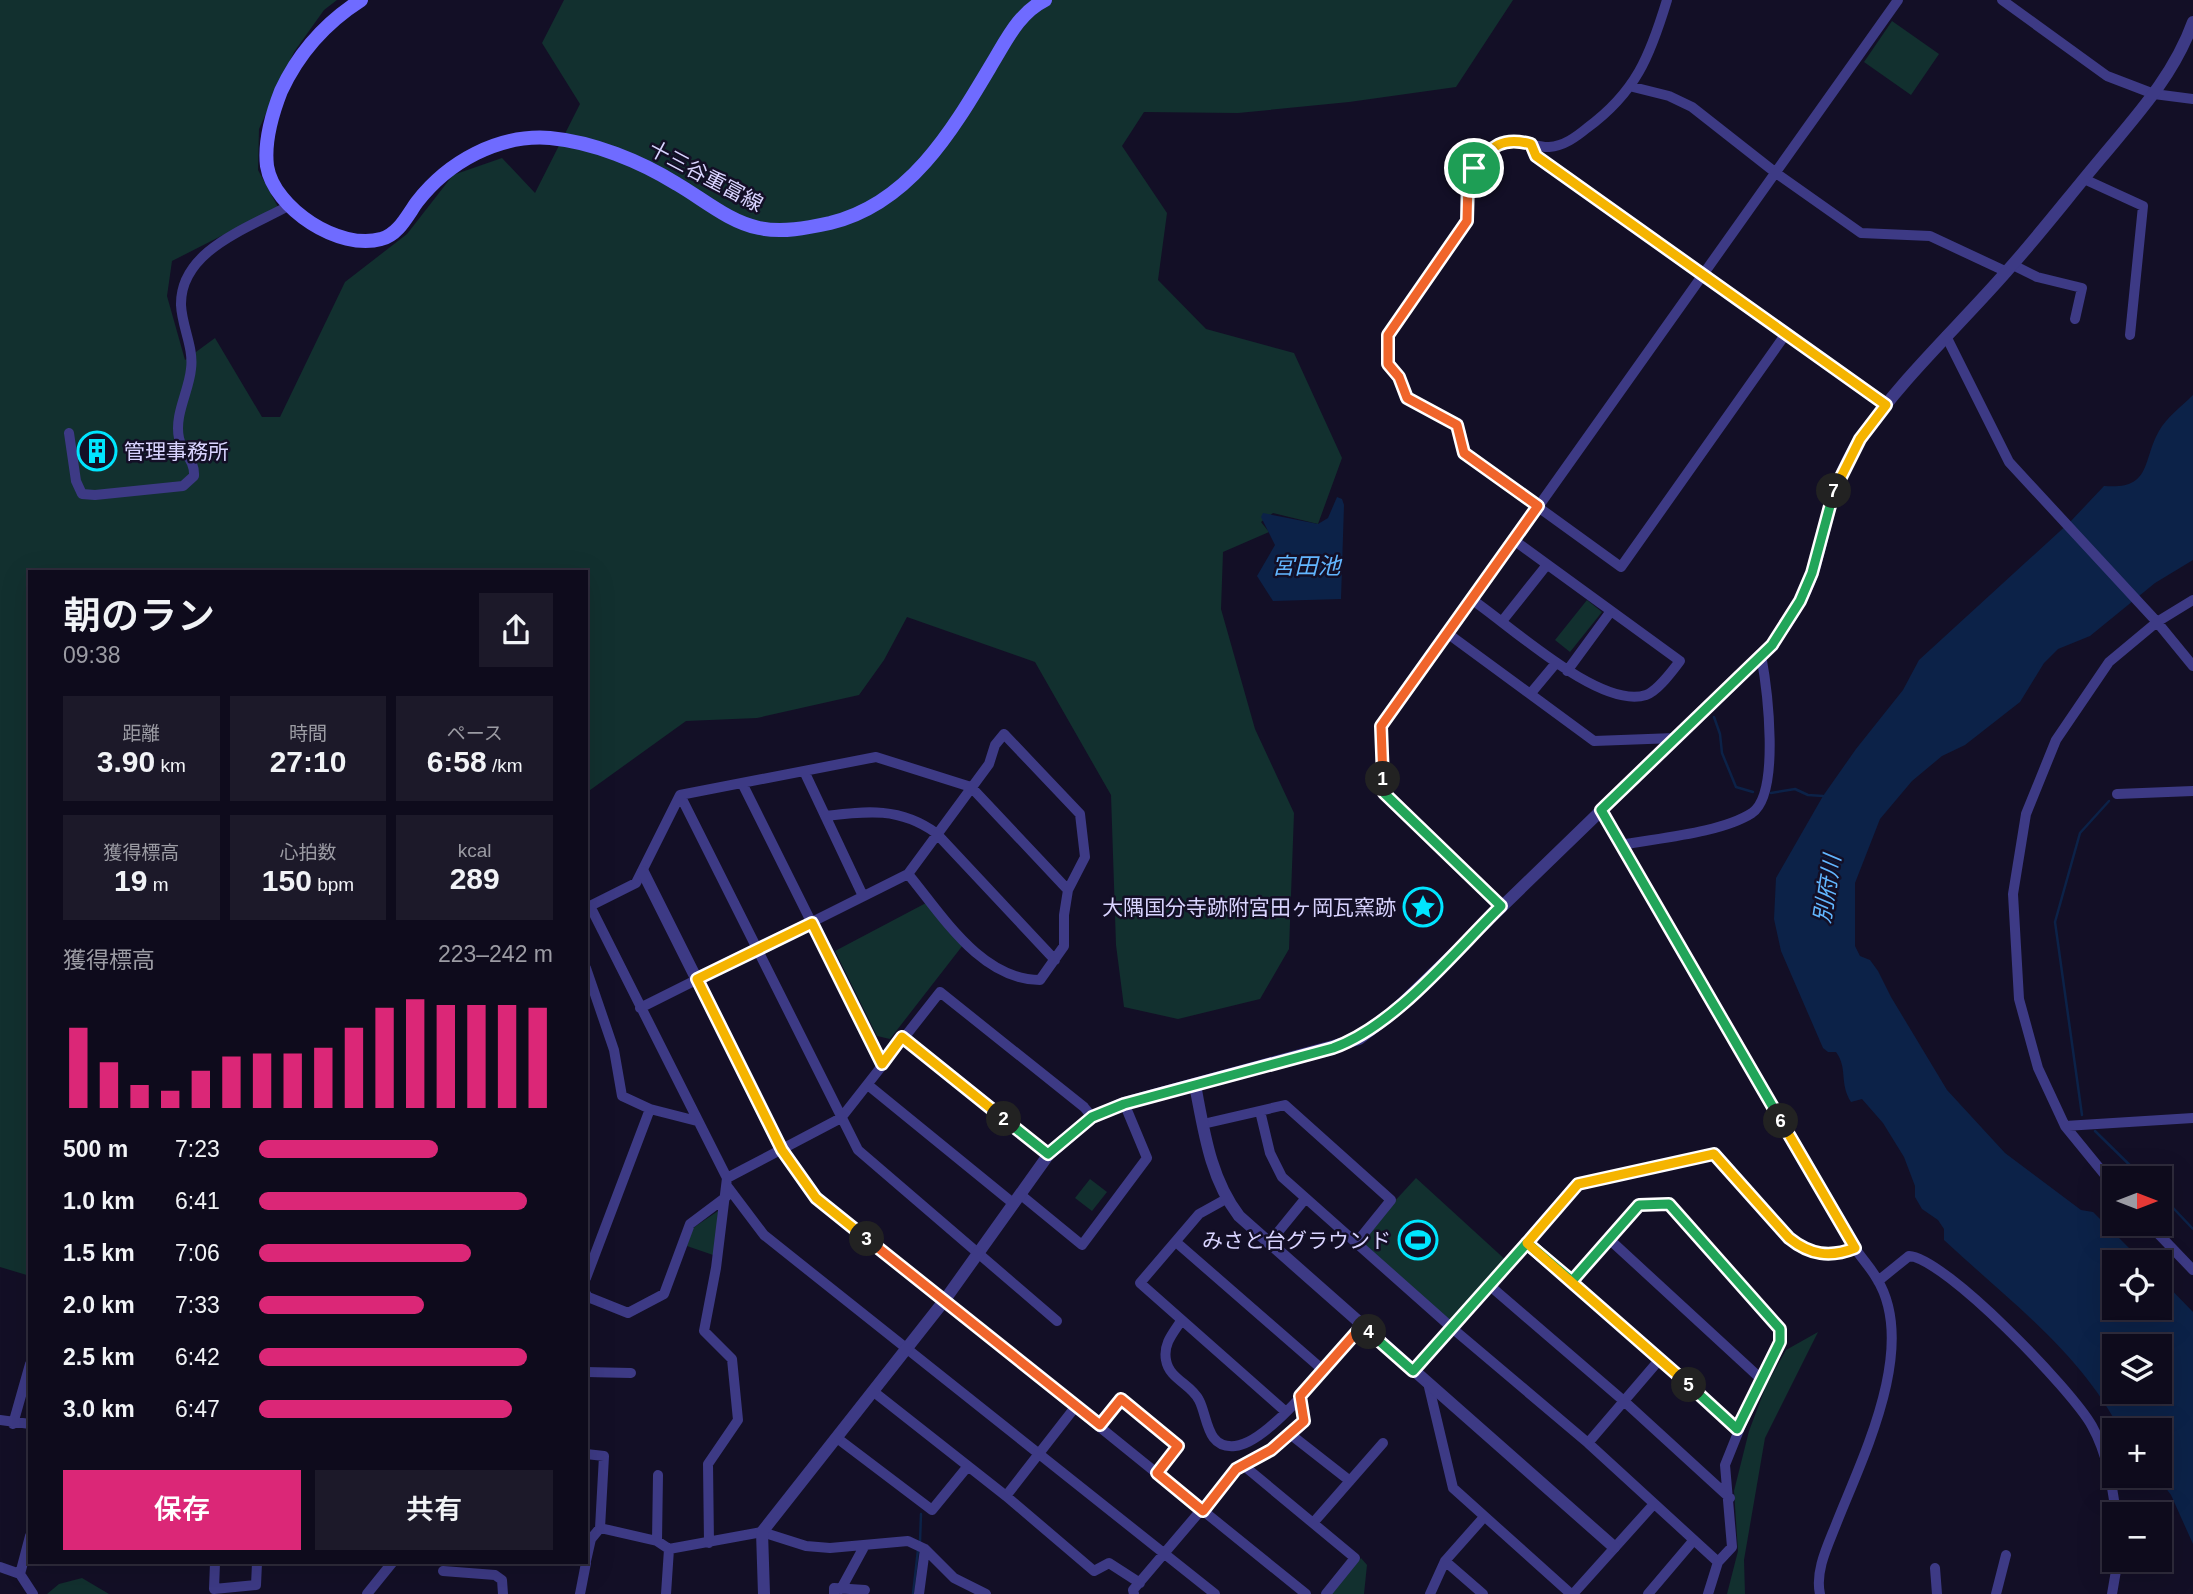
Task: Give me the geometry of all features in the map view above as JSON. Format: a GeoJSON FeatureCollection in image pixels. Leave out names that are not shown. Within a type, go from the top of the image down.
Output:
{"type":"FeatureCollection","features":[{"type":"Feature","properties":{"kind":"main road","name":"十三谷重富線"},"geometry":{"type":"LineString","coordinates":[[362,0],[328,22],[299,57],[281,92],[268,132],[267,168],[290,205],[324,233],[353,242],[383,239],[400,227],[433,183],[458,163],[488,148],[532,137],[558,139],[624,158],[659,173],[738,222],[783,230],[833,222],[882,198],[928,162],[955,125],[1015,25],[1045,0]]}},
{"type":"Feature","properties":{"kind":"street"},"geometry":{"type":"LineString","coordinates":[[1667,0],[1653,48],[1633,87],[1571,139],[1548,147],[1513,139],[1495,146],[1474,168],[1468,180],[1467,221],[1388,335],[1388,364],[1399,377],[1407,398],[1457,425],[1464,453],[1621,567],[1785,335]]}},
{"type":"Feature","properties":{"kind":"street"},"geometry":{"type":"LineString","coordinates":[[1501,906],[1384,793],[1381,726],[1898,0]]}},
{"type":"Feature","properties":{"kind":"street"},"geometry":{"type":"LineString","coordinates":[[2001,0],[2016,4],[2107,76],[2154,94],[2193,99]]}},
{"type":"Feature","properties":{"kind":"street"},"geometry":{"type":"LineString","coordinates":[[764,1594],[762,1532],[944,1301],[1048,1154],[1092,1117],[1124,1104],[1359,1039],[1389,1016],[1772,645],[1800,601],[1812,573],[1828,505],[1842,470],[1886,405],[1946,335],[2010,268],[2154,94],[2183,50],[2193,22]]}},
{"type":"Feature","properties":{"kind":"street"},"geometry":{"type":"LineString","coordinates":[[1633,87],[1669,96],[1692,107],[1776,173],[1861,233],[1930,236],[2010,268],[2082,288],[2075,319]]}},
{"type":"Feature","properties":{"kind":"street"},"geometry":{"type":"LineString","coordinates":[[1531,144],[1536,156],[1886,405]]}},
{"type":"Feature","properties":{"kind":"street"},"geometry":{"type":"LineString","coordinates":[[2084,179],[2143,206],[2130,335]]}},
{"type":"Feature","properties":{"kind":"street"},"geometry":{"type":"LineString","coordinates":[[69,433],[76,481],[82,494],[183,486],[194,476],[195,465],[179,439],[179,421],[192,368],[181,302],[186,277],[196,262],[209,251],[290,205]]}},
{"type":"Feature","properties":{"kind":"street"},"geometry":{"type":"LineString","coordinates":[[1946,335],[2009,462],[2140,607],[2157,622],[2193,666]]}},
{"type":"Feature","properties":{"kind":"street"},"geometry":{"type":"LineString","coordinates":[[1471,599],[1503,620],[1567,671],[1626,698],[1649,694],[1680,661],[1515,541]]}},
{"type":"Feature","properties":{"kind":"street"},"geometry":{"type":"LineString","coordinates":[[1503,620],[1546,566]]}},
{"type":"Feature","properties":{"kind":"street"},"geometry":{"type":"LineString","coordinates":[[2102,1171],[2065,1126],[2038,1068],[2019,999],[2013,894],[2026,814],[2056,740],[2109,662],[2157,622],[2193,600]]}},
{"type":"Feature","properties":{"kind":"street"},"geometry":{"type":"LineString","coordinates":[[1567,671],[1611,611]]}},
{"type":"Feature","properties":{"kind":"street"},"geometry":{"type":"LineString","coordinates":[[1447,633],[1594,741],[1675,738]]}},
{"type":"Feature","properties":{"kind":"street"},"geometry":{"type":"LineString","coordinates":[[1621,845],[1724,824],[1752,813],[1762,803],[1770,767],[1766,682],[1761,655]]}},
{"type":"Feature","properties":{"kind":"street"},"geometry":{"type":"LineString","coordinates":[[1531,693],[1556,663]]}},
{"type":"Feature","properties":{"kind":"street"},"geometry":{"type":"LineString","coordinates":[[640,1007],[908,874],[936,832],[989,764],[995,745],[1004,734],[1080,814],[1085,857],[1068,890],[1064,915],[1064,946],[1040,980],[1027,980],[981,958],[908,874]]}},
{"type":"Feature","properties":{"kind":"street"},"geometry":{"type":"LineString","coordinates":[[680,795],[876,757],[971,787],[1068,890]]}},
{"type":"Feature","properties":{"kind":"street"},"geometry":{"type":"LineString","coordinates":[[804,771],[863,895]]}},
{"type":"Feature","properties":{"kind":"street"},"geometry":{"type":"LineString","coordinates":[[742,783],[882,1064]]}},
{"type":"Feature","properties":{"kind":"street"},"geometry":{"type":"LineString","coordinates":[[2117,794],[2193,791]]}},
{"type":"Feature","properties":{"kind":"street"},"geometry":{"type":"LineString","coordinates":[[680,795],[636,883],[590,906],[727,1187],[764,1235],[1215,1594]]}},
{"type":"Feature","properties":{"kind":"street"},"geometry":{"type":"LineString","coordinates":[[680,795],[755,950],[858,1150],[1057,1321]]}},
{"type":"Feature","properties":{"kind":"street"},"geometry":{"type":"LineString","coordinates":[[1601,810],[1855,1248],[1878,1280],[1891,1332],[1890,1370],[1886,1393],[1824,1555],[1820,1594]]}},
{"type":"Feature","properties":{"kind":"street"},"geometry":{"type":"LineString","coordinates":[[825,816],[885,811],[908,816],[936,832],[1055,960]]}},
{"type":"Feature","properties":{"kind":"street"},"geometry":{"type":"LineString","coordinates":[[643,872],[782,1150],[816,1198],[1306,1594]]}},
{"type":"Feature","properties":{"kind":"street"},"geometry":{"type":"LineString","coordinates":[[588,973],[608,1028],[622,1096],[650,1109],[697,1121]]}},
{"type":"Feature","properties":{"kind":"street"},"geometry":{"type":"LineString","coordinates":[[588,1295],[628,1313],[664,1294],[690,1224],[727,1187],[782,1150],[841,1118],[940,992],[1084,1107],[1092,1117]]}},
{"type":"Feature","properties":{"kind":"street"},"geometry":{"type":"LineString","coordinates":[[902,1037],[1048,1154]]}},
{"type":"Feature","properties":{"kind":"street"},"geometry":{"type":"LineString","coordinates":[[868,1085],[1082,1245],[1146,1158],[1124,1104]]}},
{"type":"Feature","properties":{"kind":"street"},"geometry":{"type":"LineString","coordinates":[[1195,1085],[1216,1175],[1226,1199],[1239,1216],[1429,1387],[1614,1547]]}},
{"type":"Feature","properties":{"kind":"street"},"geometry":{"type":"LineString","coordinates":[[1203,1124],[1285,1105],[1391,1200],[1357,1242]]}},
{"type":"Feature","properties":{"kind":"street"},"geometry":{"type":"LineString","coordinates":[[588,1273],[650,1109]]}},
{"type":"Feature","properties":{"kind":"street"},"geometry":{"type":"LineString","coordinates":[[1260,1111],[1270,1153],[1282,1177],[1451,1328],[1588,1443],[1718,1562]]}},
{"type":"Feature","properties":{"kind":"street"},"geometry":{"type":"LineString","coordinates":[[2065,1126],[2193,1118]]}},
{"type":"Feature","properties":{"kind":"street"},"geometry":{"type":"LineString","coordinates":[[1413,1371],[1578,1184],[1714,1154],[1789,1238],[1802,1248],[1838,1255],[1855,1248]]}},
{"type":"Feature","properties":{"kind":"street"},"geometry":{"type":"LineString","coordinates":[[709,1543],[708,1464],[738,1420],[732,1359],[704,1331],[727,1187]]}},
{"type":"Feature","properties":{"kind":"street"},"geometry":{"type":"LineString","coordinates":[[1226,1199],[1199,1214],[1140,1283],[1286,1412]]}},
{"type":"Feature","properties":{"kind":"street"},"geometry":{"type":"LineString","coordinates":[[1269,1243],[1305,1199]]}},
{"type":"Feature","properties":{"kind":"street"},"geometry":{"type":"LineString","coordinates":[[1572,1281],[1639,1205],[1669,1204],[1780,1329],[1780,1342],[1737,1429],[1725,1465],[1730,1498],[1732,1547],[1718,1562],[1708,1594]]}},
{"type":"Feature","properties":{"kind":"street"},"geometry":{"type":"LineString","coordinates":[[2160,1236],[2193,1270]]}},
{"type":"Feature","properties":{"kind":"street"},"geometry":{"type":"LineString","coordinates":[[1609,1239],[1760,1378]]}},
{"type":"Feature","properties":{"kind":"street"},"geometry":{"type":"LineString","coordinates":[[1176,1242],[1323,1370]]}},
{"type":"Feature","properties":{"kind":"street"},"geometry":{"type":"LineString","coordinates":[[1527,1243],[1737,1429]]}},
{"type":"Feature","properties":{"kind":"street"},"geometry":{"type":"LineString","coordinates":[[1878,1280],[1909,1256],[1920,1257],[1954,1282],[2049,1369],[2092,1425],[2105,1455],[2114,1502]]}},
{"type":"Feature","properties":{"kind":"street"},"geometry":{"type":"LineString","coordinates":[[1489,1285],[1625,1402],[1730,1498]]}},
{"type":"Feature","properties":{"kind":"street"},"geometry":{"type":"LineString","coordinates":[[1181,1321],[1167,1342],[1166,1362],[1170,1372],[1199,1399],[1206,1427],[1213,1438],[1225,1446],[1250,1442],[1286,1412],[1362,1326]]}},
{"type":"Feature","properties":{"kind":"street"},"geometry":{"type":"LineString","coordinates":[[1588,1443],[1660,1359]]}},
{"type":"Feature","properties":{"kind":"street"},"geometry":{"type":"LineString","coordinates":[[588,1372],[631,1373]]}},
{"type":"Feature","properties":{"kind":"street"},"geometry":{"type":"LineString","coordinates":[[1429,1387],[1453,1488],[1572,1594],[1653,1504]]}},
{"type":"Feature","properties":{"kind":"street"},"geometry":{"type":"LineString","coordinates":[[13,1424],[26,1390]]}},
{"type":"Feature","properties":{"kind":"street"},"geometry":{"type":"LineString","coordinates":[[874,1392],[1006,1496],[1094,1571],[1109,1563],[1140,1583]]}},
{"type":"Feature","properties":{"kind":"street"},"geometry":{"type":"LineString","coordinates":[[1133,1594],[1133,1590],[1243,1465],[1271,1450],[1304,1421],[1300,1396]]}},
{"type":"Feature","properties":{"kind":"street"},"geometry":{"type":"LineString","coordinates":[[1100,1425],[1121,1399],[1178,1446],[1157,1473]]}},
{"type":"Feature","properties":{"kind":"street"},"geometry":{"type":"LineString","coordinates":[[1006,1496],[1076,1406]]}},
{"type":"Feature","properties":{"kind":"street"},"geometry":{"type":"LineString","coordinates":[[0,1420],[13,1424],[28,1424]]}},
{"type":"Feature","properties":{"kind":"street"},"geometry":{"type":"LineString","coordinates":[[1290,1434],[1350,1481]]}},
{"type":"Feature","properties":{"kind":"street"},"geometry":{"type":"LineString","coordinates":[[837,1438],[932,1510],[968,1466]]}},
{"type":"Feature","properties":{"kind":"street"},"geometry":{"type":"LineString","coordinates":[[1313,1523],[1383,1443]]}},
{"type":"Feature","properties":{"kind":"street"},"geometry":{"type":"LineString","coordinates":[[588,1454],[604,1456],[600,1528],[591,1539],[588,1553]]}},
{"type":"Feature","properties":{"kind":"street"},"geometry":{"type":"LineString","coordinates":[[1243,1465],[1354,1558],[1326,1594]]}},
{"type":"Feature","properties":{"kind":"street"},"geometry":{"type":"LineString","coordinates":[[657,1541],[658,1475]]}},
{"type":"Feature","properties":{"kind":"street"},"geometry":{"type":"LineString","coordinates":[[1430,1594],[1445,1561],[1484,1517]]}},
{"type":"Feature","properties":{"kind":"street"},"geometry":{"type":"LineString","coordinates":[[600,1528],[657,1541],[668,1549],[762,1532],[806,1546],[908,1541],[925,1549],[954,1578],[986,1594]]}},
{"type":"Feature","properties":{"kind":"street"},"geometry":{"type":"LineString","coordinates":[[1648,1594],[1693,1541]]}},
{"type":"Feature","properties":{"kind":"street"},"geometry":{"type":"LineString","coordinates":[[20,1574],[28,1544]]}},
{"type":"Feature","properties":{"kind":"street"},"geometry":{"type":"LineString","coordinates":[[837,1591],[864,1545]]}},
{"type":"Feature","properties":{"kind":"street"},"geometry":{"type":"LineString","coordinates":[[666,1594],[668,1549]]}},
{"type":"Feature","properties":{"kind":"street"},"geometry":{"type":"LineString","coordinates":[[919,1594],[925,1549]]}},
{"type":"Feature","properties":{"kind":"street"},"geometry":{"type":"LineString","coordinates":[[1996,1594],[2006,1555]]}},
{"type":"Feature","properties":{"kind":"street"},"geometry":{"type":"LineString","coordinates":[[1445,1561],[1483,1594]]}},
{"type":"Feature","properties":{"kind":"street"},"geometry":{"type":"LineString","coordinates":[[215,1564],[214,1589],[256,1584],[257,1564]]}},
{"type":"Feature","properties":{"kind":"street"},"geometry":{"type":"LineString","coordinates":[[367,1593],[391,1564]]}},
{"type":"Feature","properties":{"kind":"street"},"geometry":{"type":"LineString","coordinates":[[580,1594],[586,1564]]}},
{"type":"Feature","properties":{"kind":"street"},"geometry":{"type":"LineString","coordinates":[[0,1567],[20,1574],[33,1594]]}},
{"type":"Feature","properties":{"kind":"street"},"geometry":{"type":"LineString","coordinates":[[1934,1568],[1937,1594]]}},
{"type":"Feature","properties":{"kind":"street"},"geometry":{"type":"LineString","coordinates":[[443,1571],[495,1575],[502,1580],[503,1594]]}},
{"type":"Feature","properties":{"kind":"street"},"geometry":{"type":"LineString","coordinates":[[2112,1594],[2116,1572]]}},
{"type":"Feature","properties":{"kind":"street"},"geometry":{"type":"LineString","coordinates":[[837,1591],[865,1590]]}},
{"type":"Feature","properties":{"kind":"street"},"geometry":{"type":"LineString","coordinates":[[367,1593],[380,1594]]}},
{"type":"Feature","properties":{"kind":"green space"},"geometry":{"type":"Polygon","coordinates":[[[0,0],[337,0],[324,10],[294,52],[259,129],[258,170],[278,207],[172,261],[167,296],[185,360],[215,338],[262,417],[280,417],[345,282],[407,234],[453,175],[502,158],[535,193],[580,104],[542,43],[564,0],[1513,0],[1456,87],[1349,102],[1238,113],[1144,112],[1122,146],[1167,213],[1158,280],[1206,329],[1294,353],[1342,458],[1318,524],[1273,513],[1261,522],[1269,532],[1223,552],[1221,609],[1255,729],[1294,813],[1289,949],[1260,999],[1178,1019],[1124,1007],[1116,945],[1111,795],[1035,662],[907,617],[884,660],[859,695],[757,718],[686,721],[588,792],[588,570],[28,570],[28,1275],[0,1267],[0,0]]]}},
{"type":"Feature","properties":{"kind":"green space"},"geometry":{"type":"Polygon","coordinates":[[[1892,21],[1939,54],[1911,95],[1864,62],[1892,21]]]}},
{"type":"Feature","properties":{"kind":"green space"},"geometry":{"type":"Polygon","coordinates":[[[1587,600],[1602,612],[1570,652],[1555,640],[1587,600]]]}},
{"type":"Feature","properties":{"kind":"green space"},"geometry":{"type":"Polygon","coordinates":[[[926,903],[963,945],[890,1039],[877,1036],[835,951],[926,903]]]}},
{"type":"Feature","properties":{"kind":"green space","name":"みさと台グラウンド"},"geometry":{"type":"Polygon","coordinates":[[[1416,1178],[1509,1263],[1452,1328],[1357,1242],[1416,1178]]]}},
{"type":"Feature","properties":{"kind":"green space"},"geometry":{"type":"Polygon","coordinates":[[[1090,1179],[1107,1192],[1092,1211],[1075,1198],[1090,1179]]]}},
{"type":"Feature","properties":{"kind":"green space"},"geometry":{"type":"Polygon","coordinates":[[[718,1211],[716,1256],[687,1246],[693,1228],[718,1211]]]}},
{"type":"Feature","properties":{"kind":"green space"},"geometry":{"type":"Polygon","coordinates":[[[1818,1332],[1765,1438],[1744,1560],[1745,1594],[1727,1594],[1738,1551],[1734,1491],[1749,1431],[1766,1386],[1786,1350],[1818,1332]]]}},
{"type":"Feature","properties":{"kind":"green space"},"geometry":{"type":"Polygon","coordinates":[[[1361,1558],[1367,1565],[1364,1594],[1331,1594],[1361,1558]]]}},
{"type":"Feature","properties":{"kind":"green space"},"geometry":{"type":"Polygon","coordinates":[[[82,1578],[109,1594],[47,1594],[59,1584],[82,1578]]]}},
{"type":"Feature","properties":{"kind":"water","name":"別府川"},"geometry":{"type":"Polygon","coordinates":[[[2193,395],[2193,560],[2155,583],[2090,636],[2058,649],[2044,663],[2020,702],[1965,745],[1942,756],[1912,781],[1880,819],[1855,883],[1855,946],[1860,956],[1870,960],[1878,971],[1947,1090],[2005,1153],[2081,1210],[2093,1212],[2102,1221],[2102,1236],[2117,1236],[2131,1250],[2102,1250],[2102,1320],[2172,1320],[2172,1290],[2193,1312],[2193,1544],[2166,1488],[2172,1488],[2172,1418],[2113,1418],[2105,1404],[2172,1404],[2172,1334],[2102,1334],[2102,1399],[2064,1351],[1944,1240],[1944,1229],[1938,1220],[1922,1209],[1915,1197],[1915,1186],[1904,1157],[1883,1123],[1862,1099],[1851,1102],[1847,1095],[1840,1058],[1836,1052],[1828,1052],[1823,1048],[1781,951],[1774,919],[1776,878],[1823,796],[1903,690],[1919,660],[2071,521],[2104,486],[2119,486],[2138,478],[2162,426],[2193,395]]]}},
{"type":"Feature","properties":{"kind":"water","name":"宮田池"},"geometry":{"type":"Polygon","coordinates":[[[1337,497],[1342,499],[1344,505],[1341,599],[1273,601],[1257,576],[1275,545],[1261,517],[1263,513],[1318,524],[1328,518],[1337,497]]]}},
{"type":"Feature","properties":{"kind":"waterway"},"geometry":{"type":"LineString","coordinates":[[1714,717],[1720,734],[1722,753],[1736,787],[1753,792]]}},
{"type":"Feature","properties":{"kind":"waterway"},"geometry":{"type":"LineString","coordinates":[[1771,793],[1795,789],[1808,795],[1823,796]]}},
{"type":"Feature","properties":{"kind":"waterway"},"geometry":{"type":"LineString","coordinates":[[2082,1115],[2055,922],[2080,833],[2109,801]]}},
{"type":"Feature","properties":{"kind":"waterway"},"geometry":{"type":"LineString","coordinates":[[2095,1131],[2131,1166]]}},
{"type":"Feature","properties":{"kind":"waterway"},"geometry":{"type":"LineString","coordinates":[[2172,1207],[2193,1229]]}},
{"type":"Feature","properties":{"kind":"waterway"},"geometry":{"type":"LineString","coordinates":[[920,1542],[921,1514]]}},
{"type":"Feature","properties":{"kind":"waterway"},"geometry":{"type":"LineString","coordinates":[[913,1594],[918,1550]]}},
{"type":"Feature","properties":{"kind":"place","name":"管理事務所"},"geometry":{"type":"Point","coordinates":[97,451]}},
{"type":"Feature","properties":{"kind":"place","name":"大隅国分寺跡附宮田ヶ岡瓦窯跡"},"geometry":{"type":"Point","coordinates":[1423,907]}},
{"type":"Feature","properties":{"kind":"place","name":"みさと台グラウンド"},"geometry":{"type":"Point","coordinates":[1418,1240]}},
{"type":"Feature","properties":{"kind":"route"},"geometry":{"type":"LineString","coordinates":[[1474,168],[1468,180],[1469,213],[1464,228],[1388,335],[1388,364],[1399,377],[1407,398],[1457,425],[1464,453],[1538,506],[1381,726],[1384,793],[1501,906],[1389,1016],[1359,1039],[1124,1104],[1092,1117],[1048,1154],[902,1037],[882,1064],[812,923],[697,979],[782,1150],[816,1198],[1100,1425],[1121,1399],[1178,1446],[1157,1473],[1203,1511],[1236,1469],[1271,1450],[1304,1421],[1300,1396],[1362,1326],[1413,1371],[1527,1243],[1572,1281],[1639,1205],[1669,1204],[1780,1329],[1780,1342],[1737,1429],[1527,1243],[1578,1184],[1714,1154],[1722,1159],[1789,1238],[1802,1248],[1817,1254],[1838,1255],[1855,1248],[1601,810],[1772,645],[1800,601],[1812,573],[1828,505],[1842,470],[1860,439],[1886,405],[1536,156],[1531,144],[1513,139],[1495,146],[1474,168]]}}]}
